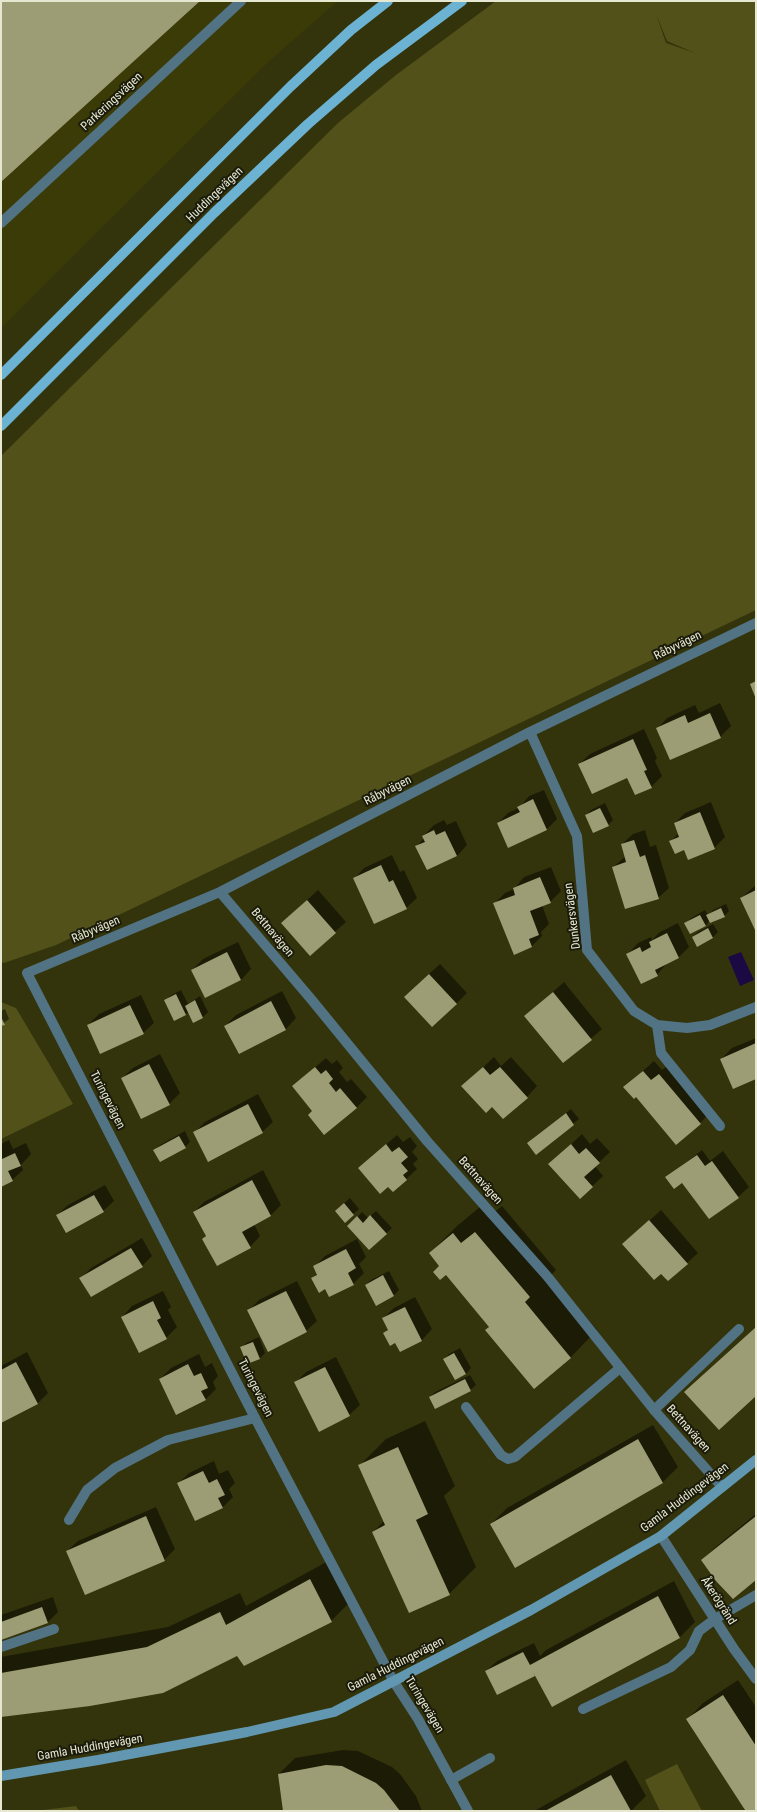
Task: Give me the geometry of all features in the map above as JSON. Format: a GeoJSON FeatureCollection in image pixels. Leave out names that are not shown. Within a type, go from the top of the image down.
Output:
{"type":"FeatureCollection","features":[{"type":"Feature","properties":{"kind":"main road","name":"Huddingevägen"},"geometry":{"type":"LineString","coordinates":[[1,375],[290,86],[351,30],[388,1]]}},
{"type":"Feature","properties":{"kind":"main road","name":"Huddingevägen"},"geometry":{"type":"LineString","coordinates":[[1,426],[214,213],[308,124],[376,65],[462,1]]}},
{"type":"Feature","properties":{"kind":"street","name":"Parkeringsvägen"},"geometry":{"type":"LineString","coordinates":[[1,223],[241,1]]}},
{"type":"Feature","properties":{"kind":"street","name":"Råbyvägen"},"geometry":{"type":"LineString","coordinates":[[27,973],[220,892],[530,732],[756,622]]}},
{"type":"Feature","properties":{"kind":"street","name":"Dunkersvägen"},"geometry":{"type":"LineString","coordinates":[[530,732],[577,836],[588,950],[634,1011],[657,1025],[687,1028],[710,1025],[756,1007]]}},
{"type":"Feature","properties":{"kind":"street","name":"Bettnavägen"},"geometry":{"type":"LineString","coordinates":[[220,892],[311,999],[427,1141],[547,1276],[654,1410],[722,1487]]}},
{"type":"Feature","properties":{"kind":"street","name":"Turingevägen"},"geometry":{"type":"LineString","coordinates":[[27,973],[255,1418],[394,1682],[418,1719],[468,1811]]}},
{"type":"Feature","properties":{"kind":"street"},"geometry":{"type":"LineString","coordinates":[[657,1025],[661,1053],[720,1126]]}},
{"type":"Feature","properties":{"kind":"street"},"geometry":{"type":"LineString","coordinates":[[654,1410],[739,1329]]}},
{"type":"Feature","properties":{"kind":"street"},"geometry":{"type":"LineString","coordinates":[[466,1407],[501,1455],[508,1459],[515,1457],[620,1368]]}},
{"type":"Feature","properties":{"kind":"street"},"geometry":{"type":"LineString","coordinates":[[69,1520],[87,1490],[115,1468],[168,1440],[255,1418]]}},
{"type":"Feature","properties":{"kind":"street","name":"Gamla Huddingevägen"},"geometry":{"type":"LineString","coordinates":[[1,1776],[98,1760],[247,1732],[334,1712],[531,1610],[661,1536],[756,1460]]}},
{"type":"Feature","properties":{"kind":"street","name":"Åkerögränd"},"geometry":{"type":"LineString","coordinates":[[661,1536],[756,1679]]}},
{"type":"Feature","properties":{"kind":"street"},"geometry":{"type":"LineString","coordinates":[[583,1709],[671,1667],[690,1650],[699,1631],[715,1619],[756,1595]]}},
{"type":"Feature","properties":{"kind":"street"},"geometry":{"type":"LineString","coordinates":[[1,1647],[54,1629]]}},
{"type":"Feature","properties":{"kind":"street"},"geometry":{"type":"LineString","coordinates":[[451,1780],[490,1758]]}},
{"type":"Feature","properties":{"kind":"shaded area"},"geometry":{"type":"Polygon","coordinates":[[[1,1],[338,1],[267,63],[1,328],[1,1]]]}},
{"type":"Feature","properties":{"kind":"shaded area"},"geometry":{"type":"Polygon","coordinates":[[[496,1],[756,1],[756,610],[56,945],[4,963],[1,962],[1,456],[338,123],[396,75],[496,1]],[[656,14],[666,43],[695,53],[667,41],[656,14]]]}},
{"type":"Feature","properties":{"kind":"shaded area"},"geometry":{"type":"Polygon","coordinates":[[[741,952],[754,980],[740,986],[728,957],[741,952]]]}},
{"type":"Feature","properties":{"kind":"shaded area"},"geometry":{"type":"Polygon","coordinates":[[[1,1002],[16,1008],[73,1104],[1,1139],[1,1002]]]}},
{"type":"Feature","properties":{"kind":"shaded area"},"geometry":{"type":"Polygon","coordinates":[[[677,1764],[702,1811],[660,1811],[645,1780],[677,1764]]]}},
{"type":"Feature","properties":{"kind":"shaded area"},"geometry":{"type":"Polygon","coordinates":[[[76,1806],[79,1811],[35,1811],[76,1806]]]}},
{"type":"Feature","properties":{"kind":"building"},"geometry":{"type":"Polygon","coordinates":[[[1,1],[200,1],[1,182],[1,1]]]}},
{"type":"Feature","properties":{"kind":"building"},"geometry":{"type":"Polygon","coordinates":[[[756,681],[756,699],[750,684],[756,681]]]}},
{"type":"Feature","properties":{"kind":"building"},"geometry":{"type":"Polygon","coordinates":[[[710,713],[721,738],[670,760],[656,728],[685,715],[688,723],[710,713]]]}},
{"type":"Feature","properties":{"kind":"building"},"geometry":{"type":"Polygon","coordinates":[[[633,739],[647,770],[644,771],[652,788],[635,795],[627,778],[592,794],[578,764],[633,739]]]}},
{"type":"Feature","properties":{"kind":"building"},"geometry":{"type":"Polygon","coordinates":[[[533,799],[547,830],[508,848],[497,823],[520,812],[517,807],[533,799]]]}},
{"type":"Feature","properties":{"kind":"building"},"geometry":{"type":"Polygon","coordinates":[[[600,808],[609,826],[593,833],[585,815],[600,808]]]}},
{"type":"Feature","properties":{"kind":"building"},"geometry":{"type":"Polygon","coordinates":[[[700,812],[715,849],[688,860],[684,850],[675,854],[669,841],[679,837],[674,823],[700,812]]]}},
{"type":"Feature","properties":{"kind":"building"},"geometry":{"type":"Polygon","coordinates":[[[434,830],[436,835],[445,831],[457,856],[427,870],[415,846],[425,842],[422,836],[434,830]]]}},
{"type":"Feature","properties":{"kind":"building"},"geometry":{"type":"Polygon","coordinates":[[[634,840],[640,857],[645,855],[659,899],[625,909],[612,867],[626,862],[621,844],[634,840]]]}},
{"type":"Feature","properties":{"kind":"building"},"geometry":{"type":"Polygon","coordinates":[[[381,865],[389,882],[393,880],[407,909],[374,924],[353,878],[381,865]]]}},
{"type":"Feature","properties":{"kind":"building"},"geometry":{"type":"Polygon","coordinates":[[[540,877],[551,903],[530,911],[539,935],[529,939],[532,947],[514,955],[493,903],[515,895],[513,888],[540,877]]]}},
{"type":"Feature","properties":{"kind":"building"},"geometry":{"type":"Polygon","coordinates":[[[756,890],[756,932],[740,898],[756,890]]]}},
{"type":"Feature","properties":{"kind":"building"},"geometry":{"type":"Polygon","coordinates":[[[307,900],[336,933],[310,956],[281,923],[307,900]]]}},
{"type":"Feature","properties":{"kind":"building"},"geometry":{"type":"Polygon","coordinates":[[[721,908],[725,917],[710,923],[706,915],[721,908]]]}},
{"type":"Feature","properties":{"kind":"building"},"geometry":{"type":"Polygon","coordinates":[[[700,915],[706,926],[690,934],[684,923],[700,915]]]}},
{"type":"Feature","properties":{"kind":"building"},"geometry":{"type":"Polygon","coordinates":[[[708,928],[713,938],[697,947],[692,937],[708,928]]]}},
{"type":"Feature","properties":{"kind":"building"},"geometry":{"type":"Polygon","coordinates":[[[667,933],[679,958],[655,970],[658,976],[641,984],[626,954],[640,947],[642,952],[651,947],[649,942],[667,933]]]}},
{"type":"Feature","properties":{"kind":"building"},"geometry":{"type":"Polygon","coordinates":[[[227,952],[241,980],[205,998],[191,970],[227,952]]]}},
{"type":"Feature","properties":{"kind":"building"},"geometry":{"type":"Polygon","coordinates":[[[429,974],[457,1004],[432,1027],[404,997],[429,974]]]}},
{"type":"Feature","properties":{"kind":"building"},"geometry":{"type":"Polygon","coordinates":[[[553,992],[592,1040],[563,1063],[524,1016],[553,992]]]}},
{"type":"Feature","properties":{"kind":"building"},"geometry":{"type":"Polygon","coordinates":[[[176,994],[186,1015],[174,1021],[164,1000],[176,994]]]}},
{"type":"Feature","properties":{"kind":"building"},"geometry":{"type":"Polygon","coordinates":[[[195,1000],[203,1018],[193,1023],[185,1006],[195,1000]]]}},
{"type":"Feature","properties":{"kind":"building"},"geometry":{"type":"Polygon","coordinates":[[[271,1001],[286,1030],[239,1054],[224,1026],[271,1001]]]}},
{"type":"Feature","properties":{"kind":"building"},"geometry":{"type":"Polygon","coordinates":[[[130,1005],[144,1034],[100,1054],[87,1025],[130,1005]]]}},
{"type":"Feature","properties":{"kind":"building"},"geometry":{"type":"Polygon","coordinates":[[[1,1017],[5,1025],[1,1026],[1,1017]]]}},
{"type":"Feature","properties":{"kind":"building"},"geometry":{"type":"Polygon","coordinates":[[[756,1043],[756,1079],[733,1089],[720,1059],[756,1043]]]}},
{"type":"Feature","properties":{"kind":"building"},"geometry":{"type":"Polygon","coordinates":[[[149,1064],[170,1105],[141,1119],[121,1078],[149,1064]]]}},
{"type":"Feature","properties":{"kind":"building"},"geometry":{"type":"Polygon","coordinates":[[[315,1067],[321,1074],[326,1070],[333,1079],[329,1083],[336,1092],[340,1088],[357,1108],[324,1135],[308,1115],[312,1111],[292,1086],[315,1067]]]}},
{"type":"Feature","properties":{"kind":"building"},"geometry":{"type":"Polygon","coordinates":[[[483,1067],[490,1075],[500,1067],[528,1098],[503,1119],[492,1107],[486,1113],[461,1086],[483,1067]]]}},
{"type":"Feature","properties":{"kind":"building"},"geometry":{"type":"Polygon","coordinates":[[[643,1071],[651,1080],[659,1074],[701,1124],[676,1145],[636,1097],[634,1099],[623,1087],[643,1071]]]}},
{"type":"Feature","properties":{"kind":"building"},"geometry":{"type":"Polygon","coordinates":[[[248,1104],[263,1133],[208,1162],[193,1132],[248,1104]]]}},
{"type":"Feature","properties":{"kind":"building"},"geometry":{"type":"Polygon","coordinates":[[[566,1113],[574,1125],[536,1155],[527,1143],[566,1113]]]}},
{"type":"Feature","properties":{"kind":"building"},"geometry":{"type":"Polygon","coordinates":[[[179,1136],[186,1148],[160,1162],[153,1150],[179,1136]]]}},
{"type":"Feature","properties":{"kind":"building"},"geometry":{"type":"Polygon","coordinates":[[[386,1144],[392,1152],[399,1147],[408,1157],[401,1163],[408,1171],[403,1175],[407,1180],[393,1192],[388,1187],[380,1194],[358,1168],[386,1144]]]}},
{"type":"Feature","properties":{"kind":"building"},"geometry":{"type":"Polygon","coordinates":[[[571,1144],[579,1154],[586,1148],[600,1163],[584,1177],[593,1187],[580,1199],[548,1164],[571,1144]]]}},
{"type":"Feature","properties":{"kind":"building"},"geometry":{"type":"Polygon","coordinates":[[[15,1153],[21,1166],[8,1171],[13,1181],[1,1187],[1,1156],[2,1159],[15,1153]]]}},
{"type":"Feature","properties":{"kind":"building"},"geometry":{"type":"Polygon","coordinates":[[[697,1155],[705,1166],[712,1161],[739,1198],[709,1219],[682,1183],[674,1189],[665,1177],[697,1155]]]}},
{"type":"Feature","properties":{"kind":"building"},"geometry":{"type":"Polygon","coordinates":[[[252,1180],[271,1216],[242,1232],[251,1248],[217,1266],[202,1239],[206,1236],[193,1212],[252,1180]]]}},
{"type":"Feature","properties":{"kind":"building"},"geometry":{"type":"Polygon","coordinates":[[[94,1195],[104,1212],[66,1233],[56,1215],[94,1195]]]}},
{"type":"Feature","properties":{"kind":"building"},"geometry":{"type":"Polygon","coordinates":[[[344,1203],[354,1215],[345,1223],[335,1211],[344,1203]]]}},
{"type":"Feature","properties":{"kind":"building"},"geometry":{"type":"Polygon","coordinates":[[[370,1215],[387,1234],[369,1250],[347,1226],[357,1216],[363,1223],[370,1215]]]}},
{"type":"Feature","properties":{"kind":"building"},"geometry":{"type":"Polygon","coordinates":[[[649,1220],[688,1264],[668,1281],[661,1274],[654,1280],[622,1244],[649,1220]]]}},
{"type":"Feature","properties":{"kind":"building"},"geometry":{"type":"Polygon","coordinates":[[[475,1232],[530,1297],[525,1302],[571,1358],[534,1389],[485,1330],[489,1327],[446,1275],[440,1280],[433,1272],[439,1266],[429,1253],[453,1233],[461,1243],[475,1232]]]}},
{"type":"Feature","properties":{"kind":"building"},"geometry":{"type":"Polygon","coordinates":[[[131,1248],[143,1267],[91,1297],[79,1278],[131,1248]]]}},
{"type":"Feature","properties":{"kind":"building"},"geometry":{"type":"Polygon","coordinates":[[[346,1249],[356,1268],[348,1273],[354,1285],[329,1297],[325,1289],[319,1293],[311,1278],[317,1275],[313,1266],[346,1249]]]}},
{"type":"Feature","properties":{"kind":"building"},"geometry":{"type":"Polygon","coordinates":[[[383,1275],[394,1296],[376,1306],[365,1285],[383,1275]]]}},
{"type":"Feature","properties":{"kind":"building"},"geometry":{"type":"Polygon","coordinates":[[[286,1291],[307,1332],[268,1352],[247,1310],[286,1291]]]}},
{"type":"Feature","properties":{"kind":"building"},"geometry":{"type":"Polygon","coordinates":[[[153,1301],[161,1318],[157,1320],[167,1339],[139,1353],[121,1317],[153,1301]]]}},
{"type":"Feature","properties":{"kind":"building"},"geometry":{"type":"Polygon","coordinates":[[[405,1307],[422,1341],[400,1352],[395,1343],[390,1346],[383,1333],[388,1330],[382,1318],[405,1307]]]}},
{"type":"Feature","properties":{"kind":"building"},"geometry":{"type":"Polygon","coordinates":[[[756,1327],[756,1396],[719,1430],[684,1392],[756,1327]]]}},
{"type":"Feature","properties":{"kind":"building"},"geometry":{"type":"Polygon","coordinates":[[[253,1342],[260,1359],[247,1364],[240,1347],[253,1342]]]}},
{"type":"Feature","properties":{"kind":"building"},"geometry":{"type":"Polygon","coordinates":[[[454,1353],[466,1374],[455,1380],[443,1359],[454,1353]]]}},
{"type":"Feature","properties":{"kind":"building"},"geometry":{"type":"Polygon","coordinates":[[[16,1362],[38,1404],[1,1423],[1,1370],[16,1362]]]}},
{"type":"Feature","properties":{"kind":"building"},"geometry":{"type":"Polygon","coordinates":[[[188,1364],[194,1376],[201,1373],[208,1388],[201,1391],[206,1400],[176,1415],[159,1379],[188,1364]]]}},
{"type":"Feature","properties":{"kind":"building"},"geometry":{"type":"Polygon","coordinates":[[[325,1367],[350,1416],[319,1432],[294,1382],[325,1367]]]}},
{"type":"Feature","properties":{"kind":"building"},"geometry":{"type":"Polygon","coordinates":[[[465,1379],[471,1391],[435,1409],[429,1397],[465,1379]]]}},
{"type":"Feature","properties":{"kind":"building"},"geometry":{"type":"Polygon","coordinates":[[[638,1439],[663,1483],[515,1568],[490,1524],[638,1439]]]}},
{"type":"Feature","properties":{"kind":"building"},"geometry":{"type":"Polygon","coordinates":[[[398,1447],[428,1514],[416,1520],[450,1595],[409,1613],[372,1532],[385,1525],[358,1465],[398,1447]]]}},
{"type":"Feature","properties":{"kind":"building"},"geometry":{"type":"Polygon","coordinates":[[[203,1471],[209,1483],[217,1479],[225,1495],[218,1498],[223,1508],[195,1521],[177,1483],[203,1471]]]}},
{"type":"Feature","properties":{"kind":"building"},"geometry":{"type":"Polygon","coordinates":[[[146,1516],[165,1561],[85,1595],[66,1551],[146,1516]]]}},
{"type":"Feature","properties":{"kind":"building"},"geometry":{"type":"Polygon","coordinates":[[[756,1516],[756,1580],[733,1599],[716,1581],[701,1560],[756,1516]]]}},
{"type":"Feature","properties":{"kind":"building"},"geometry":{"type":"Polygon","coordinates":[[[310,1579],[332,1622],[244,1666],[237,1656],[163,1693],[90,1706],[1,1717],[1,1673],[147,1647],[220,1612],[226,1625],[310,1579]]]}},
{"type":"Feature","properties":{"kind":"building"},"geometry":{"type":"Polygon","coordinates":[[[658,1596],[680,1638],[552,1707],[533,1672],[535,1676],[497,1695],[485,1671],[523,1652],[530,1665],[658,1596]]]}},
{"type":"Feature","properties":{"kind":"building"},"geometry":{"type":"Polygon","coordinates":[[[42,1607],[48,1623],[1,1640],[1,1622],[42,1607]]]}},
{"type":"Feature","properties":{"kind":"building"},"geometry":{"type":"Polygon","coordinates":[[[723,1695],[756,1746],[756,1811],[743,1811],[745,1810],[686,1719],[723,1695]]]}},
{"type":"Feature","properties":{"kind":"building"},"geometry":{"type":"Polygon","coordinates":[[[326,1765],[342,1766],[376,1783],[384,1790],[400,1811],[283,1811],[278,1774],[326,1765]]]}},
{"type":"Feature","properties":{"kind":"building"},"geometry":{"type":"Polygon","coordinates":[[[611,1775],[631,1811],[545,1811],[611,1775]]]}}]}
